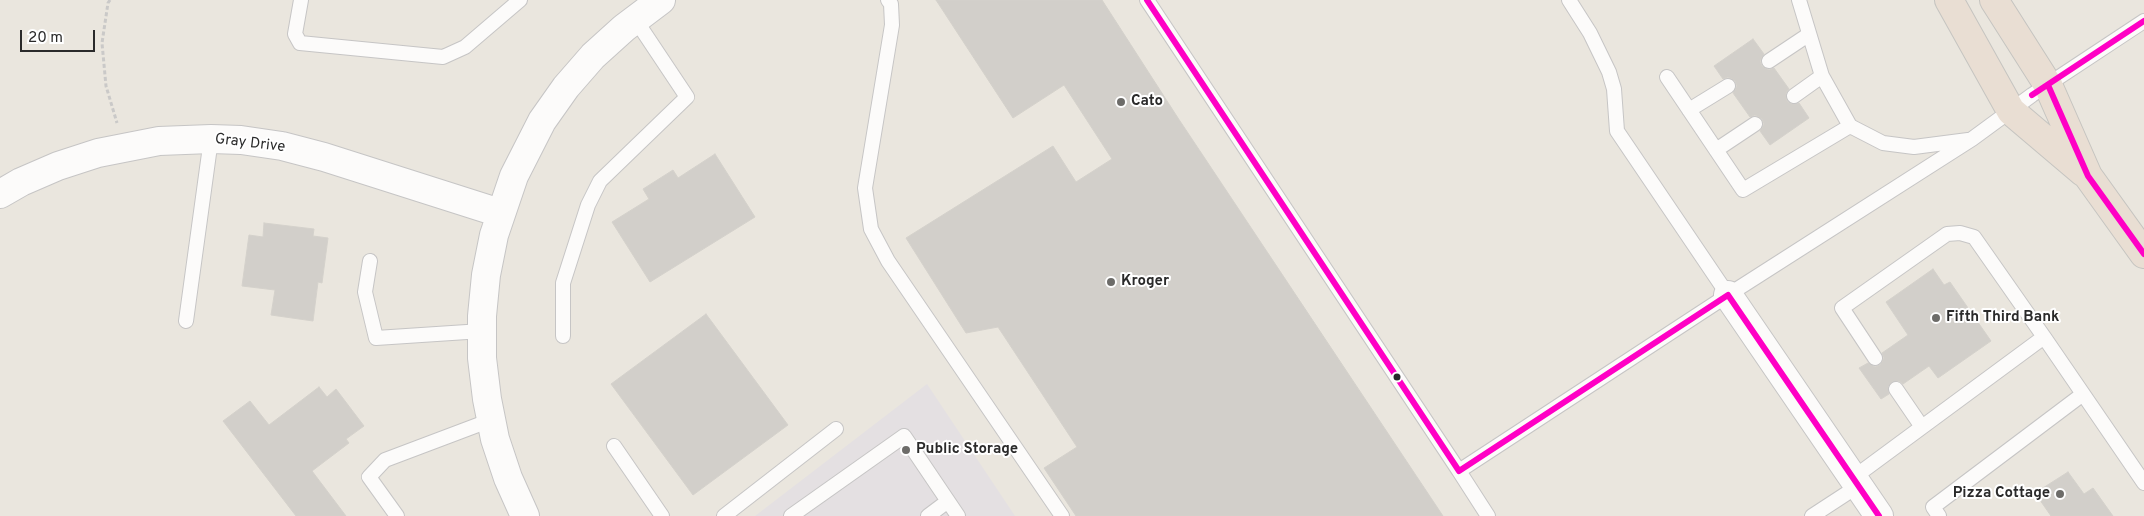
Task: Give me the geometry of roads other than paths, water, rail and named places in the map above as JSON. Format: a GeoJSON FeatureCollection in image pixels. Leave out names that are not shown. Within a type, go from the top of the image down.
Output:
{"type":"FeatureCollection","features":[{"type":"Feature","properties":{"kind":"highway"},"geometry":{"type":"LineString","coordinates":[[1949,0],[2011,111],[2088,176]]}},
{"type":"Feature","properties":{"kind":"highway"},"geometry":{"type":"LineString","coordinates":[[1994,0],[2048,85],[2088,176],[2141,247]]}},
{"type":"Feature","properties":{"kind":"street"},"geometry":{"type":"LineString","coordinates":[[526,516],[508,478],[491,420],[482,358],[486,275],[500,212],[514,176],[542,121],[566,87],[593,56],[661,0]]}},
{"type":"Feature","properties":{"kind":"street","name":"Gray Drive"},"geometry":{"type":"LineString","coordinates":[[0,194],[21,182],[58,166],[98,153],[159,141],[241,140],[282,146],[324,157],[500,212]]}},
{"type":"Feature","properties":{"kind":"street"},"geometry":{"type":"LineString","coordinates":[[1728,295],[1879,516]]}},
{"type":"Feature","properties":{"kind":"lane"},"geometry":{"type":"LineString","coordinates":[[301,0],[296,34],[300,43],[443,57],[465,47],[520,0]]}},
{"type":"Feature","properties":{"kind":"lane"},"geometry":{"type":"LineString","coordinates":[[888,0],[891,4],[892,24],[864,188],[871,229],[888,261],[1062,516]]}},
{"type":"Feature","properties":{"kind":"lane"},"geometry":{"type":"LineString","coordinates":[[1147,0],[1488,516]]}},
{"type":"Feature","properties":{"kind":"lane"},"geometry":{"type":"LineString","coordinates":[[1569,0],[1590,33],[1609,72],[1614,89],[1617,131],[1728,295]]}},
{"type":"Feature","properties":{"kind":"lane"},"geometry":{"type":"LineString","coordinates":[[1799,0],[1808,35],[1822,76],[1850,126],[1883,143],[1914,147],[1972,139]]}},
{"type":"Feature","properties":{"kind":"lane"},"geometry":{"type":"LineString","coordinates":[[563,336],[563,283],[588,205],[600,181],[687,97],[635,20]]}},
{"type":"Feature","properties":{"kind":"lane"},"geometry":{"type":"LineString","coordinates":[[1459,471],[1728,295],[1972,139],[2048,85],[2144,21]]}},
{"type":"Feature","properties":{"kind":"lane"},"geometry":{"type":"LineString","coordinates":[[1768,61],[1808,35]]}},
{"type":"Feature","properties":{"kind":"lane"},"geometry":{"type":"LineString","coordinates":[[1794,96],[1822,76]]}},
{"type":"Feature","properties":{"kind":"lane"},"geometry":{"type":"LineString","coordinates":[[1667,77],[1743,190],[1850,126]]}},
{"type":"Feature","properties":{"kind":"lane"},"geometry":{"type":"LineString","coordinates":[[1689,110],[1728,86]]}},
{"type":"Feature","properties":{"kind":"lane"},"geometry":{"type":"LineString","coordinates":[[1716,150],[1755,124]]}},
{"type":"Feature","properties":{"kind":"lane"},"geometry":{"type":"LineString","coordinates":[[186,320],[211,139]]}},
{"type":"Feature","properties":{"kind":"lane"},"geometry":{"type":"LineString","coordinates":[[1875,358],[1842,308],[1947,234],[1960,233],[1974,237],[2144,483]]}},
{"type":"Feature","properties":{"kind":"lane"},"geometry":{"type":"LineString","coordinates":[[370,261],[366,292],[376,338],[482,331]]}},
{"type":"Feature","properties":{"kind":"lane"},"geometry":{"type":"LineString","coordinates":[[1812,516],[1922,427],[2044,337]]}},
{"type":"Feature","properties":{"kind":"lane"},"geometry":{"type":"LineString","coordinates":[[1896,389],[1922,427]]}},
{"type":"Feature","properties":{"kind":"lane"},"geometry":{"type":"LineString","coordinates":[[1939,516],[1933,507],[2083,394]]}},
{"type":"Feature","properties":{"kind":"lane"},"geometry":{"type":"LineString","coordinates":[[397,516],[369,477],[385,460],[491,420]]}},
{"type":"Feature","properties":{"kind":"lane"},"geometry":{"type":"LineString","coordinates":[[724,516],[836,429]]}},
{"type":"Feature","properties":{"kind":"lane"},"geometry":{"type":"LineString","coordinates":[[791,516],[904,436],[958,516]]}},
{"type":"Feature","properties":{"kind":"lane"},"geometry":{"type":"LineString","coordinates":[[614,446],[662,516]]}},
{"type":"Feature","properties":{"kind":"lane"},"geometry":{"type":"LineString","coordinates":[[928,516],[948,501]]}},
{"type":"Feature","properties":{"kind":"place","name":"Cato"},"geometry":{"type":"Point","coordinates":[1121,102]}},
{"type":"Feature","properties":{"kind":"place","name":"Kroger"},"geometry":{"type":"Point","coordinates":[1111,282]}},
{"type":"Feature","properties":{"kind":"place","name":"Fifth Third Bank"},"geometry":{"type":"Point","coordinates":[1936,318]}},
{"type":"Feature","properties":{"kind":"place","name":"Public Storage"},"geometry":{"type":"Point","coordinates":[906,450]}},
{"type":"Feature","properties":{"kind":"place","name":"Pizza Cottage"},"geometry":{"type":"Point","coordinates":[2060,494]}}]}
